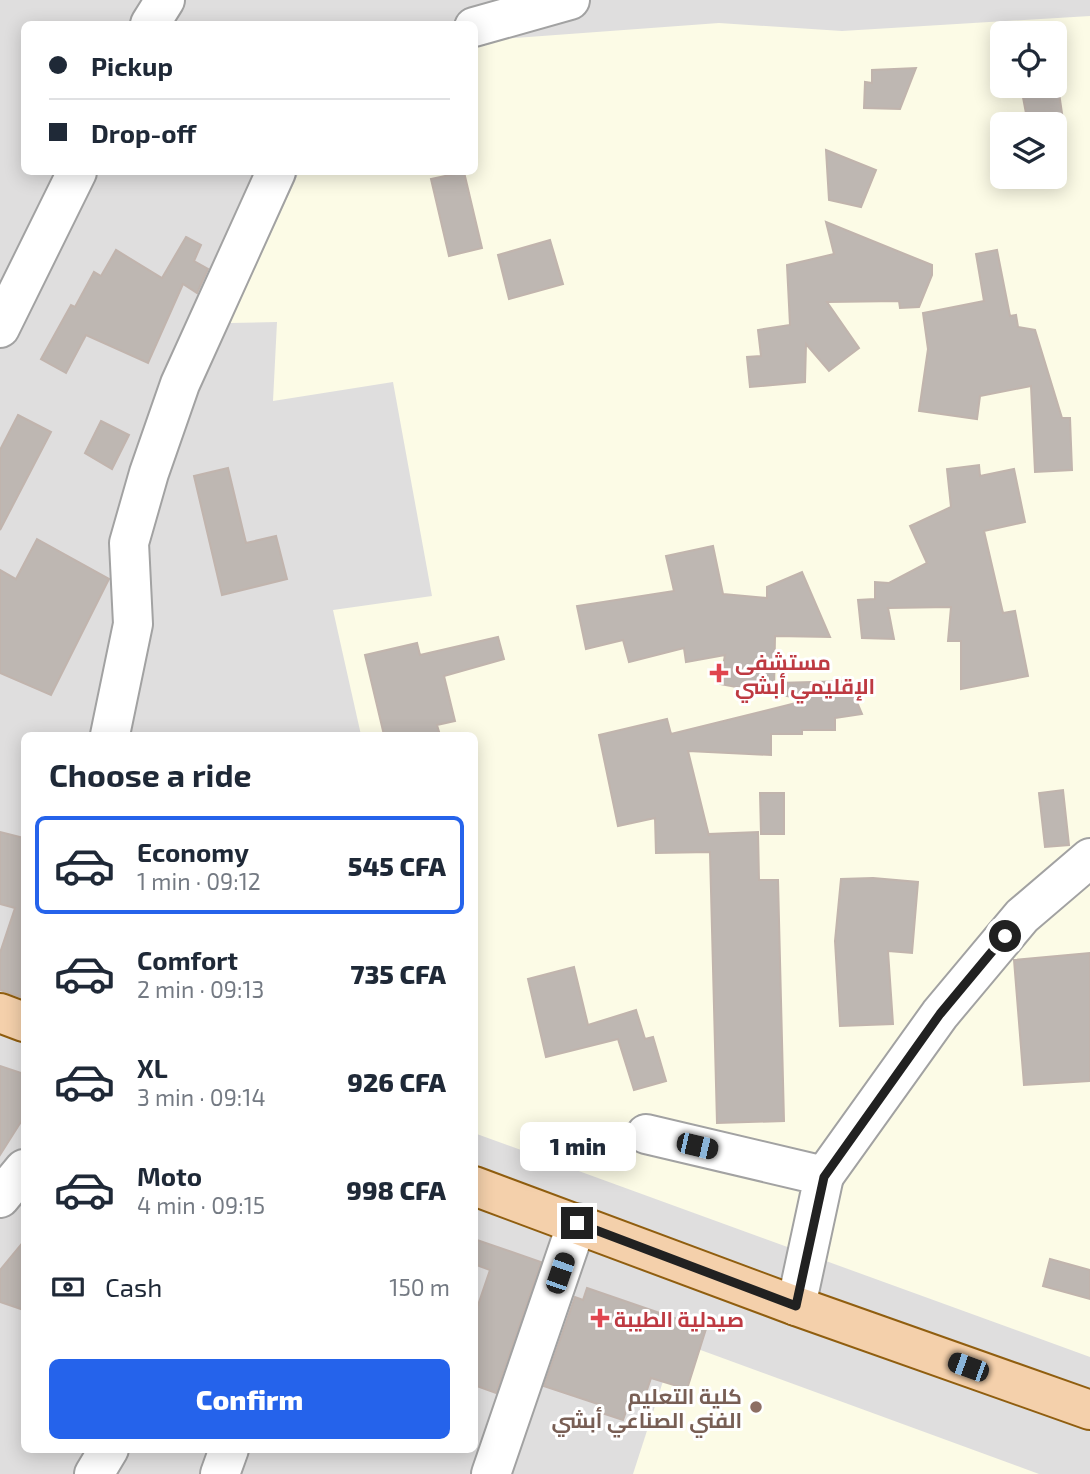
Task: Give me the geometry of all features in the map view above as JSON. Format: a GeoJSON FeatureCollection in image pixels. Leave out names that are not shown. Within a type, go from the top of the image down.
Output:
{"type":"FeatureCollection","features":[{"type":"Feature","properties":{"kind":"main road"},"geometry":{"type":"LineString","coordinates":[[0,1013],[21,1021]]}},
{"type":"Feature","properties":{"kind":"main road"},"geometry":{"type":"LineString","coordinates":[[478,1187],[796,1306],[1090,1410]]}},
{"type":"Feature","properties":{"kind":"street"},"geometry":{"type":"LineString","coordinates":[[152,21],[165,0]]}},
{"type":"Feature","properties":{"kind":"street"},"geometry":{"type":"LineString","coordinates":[[478,26],[570,0]]}},
{"type":"Feature","properties":{"kind":"street"},"geometry":{"type":"LineString","coordinates":[[4,304],[75,175]]}},
{"type":"Feature","properties":{"kind":"street"},"geometry":{"type":"LineString","coordinates":[[111,732],[133,624],[129,543],[149,473],[180,383],[275,175]]}},
{"type":"Feature","properties":{"kind":"street"},"geometry":{"type":"LineString","coordinates":[[796,1306],[824,1177],[940,1014],[1022,916],[1090,858]]}},
{"type":"Feature","properties":{"kind":"street"},"geometry":{"type":"LineString","coordinates":[[646,1134],[824,1177]]}},
{"type":"Feature","properties":{"kind":"street"},"geometry":{"type":"LineString","coordinates":[[0,1198],[21,1173]]}},
{"type":"Feature","properties":{"kind":"street"},"geometry":{"type":"LineString","coordinates":[[491,1474],[577,1223]]}},
{"type":"Feature","properties":{"kind":"street"},"geometry":{"type":"LineString","coordinates":[[94,1474],[107,1453]]}},
{"type":"Feature","properties":{"kind":"street"},"geometry":{"type":"LineString","coordinates":[[220,1474],[228,1453]]}},
{"type":"Feature","properties":{"kind":"shaded area","name":"مستشفى الإقليمي أبشي"},"geometry":{"type":"Polygon","coordinates":[[[0,0],[1090,0],[1090,1474],[0,1474],[0,0]]]}},
{"type":"Feature","properties":{"kind":"shaded area","name":"مستشفى الإقليمي أبشي"},"geometry":{"type":"Polygon","coordinates":[[[1090,16],[1090,1357],[478,1134],[478,732],[360,732],[333,610],[432,596],[393,382],[273,401],[277,322],[230,323],[298,175],[478,175],[478,41],[719,23],[842,31],[990,22],[990,98],[1067,98],[1067,21],[1007,21],[1090,16]]]}},
{"type":"Feature","properties":{"kind":"shaded area","name":"كلية التعليم الفني الصناعي أبشي"},"geometry":{"type":"Polygon","coordinates":[[[676,1341],[1039,1474],[633,1474],[676,1341]]]}},
{"type":"Feature","properties":{"kind":"building"},"geometry":{"type":"Polygon","coordinates":[[[916,68],[900,109],[864,108],[865,82],[872,83],[872,70],[916,68]]]}},
{"type":"Feature","properties":{"kind":"building"},"geometry":{"type":"Polygon","coordinates":[[[1023,98],[1060,98],[1062,112],[1026,112],[1023,98]]]}},
{"type":"Feature","properties":{"kind":"building"},"geometry":{"type":"Polygon","coordinates":[[[826,150],[876,170],[861,207],[829,200],[826,150]]]}},
{"type":"Feature","properties":{"kind":"building"},"geometry":{"type":"Polygon","coordinates":[[[465,175],[482,248],[449,256],[431,179],[465,175]]]}},
{"type":"Feature","properties":{"kind":"building"},"geometry":{"type":"Polygon","coordinates":[[[826,222],[932,265],[932,275],[919,307],[900,308],[899,301],[827,302],[859,348],[829,371],[806,344],[805,382],[750,387],[747,357],[761,356],[758,330],[790,325],[787,265],[834,254],[826,222]]]}},
{"type":"Feature","properties":{"kind":"building"},"geometry":{"type":"Polygon","coordinates":[[[186,237],[201,245],[194,261],[208,269],[197,293],[183,284],[148,363],[86,335],[66,373],[41,359],[71,305],[75,307],[94,272],[101,276],[116,250],[162,278],[186,237]]]}},
{"type":"Feature","properties":{"kind":"building"},"geometry":{"type":"Polygon","coordinates":[[[550,240],[563,284],[509,299],[498,255],[550,240]]]}},
{"type":"Feature","properties":{"kind":"building"},"geometry":{"type":"Polygon","coordinates":[[[997,250],[1010,316],[1016,315],[1018,327],[1035,330],[1062,418],[1070,418],[1072,470],[1035,472],[1031,386],[980,396],[977,419],[919,411],[928,349],[923,313],[984,301],[976,254],[997,250]]]}},
{"type":"Feature","properties":{"kind":"building"},"geometry":{"type":"Polygon","coordinates":[[[18,415],[51,432],[0,530],[0,450],[18,415]]]}},
{"type":"Feature","properties":{"kind":"building"},"geometry":{"type":"Polygon","coordinates":[[[101,421],[129,435],[112,469],[85,453],[101,421]]]}},
{"type":"Feature","properties":{"kind":"building"},"geometry":{"type":"Polygon","coordinates":[[[979,465],[980,476],[1014,469],[1025,522],[984,531],[1003,613],[1015,611],[1028,676],[961,689],[961,641],[948,641],[951,607],[888,608],[894,639],[862,638],[858,600],[875,599],[875,582],[889,583],[927,563],[910,526],[951,507],[947,469],[979,465]]]}},
{"type":"Feature","properties":{"kind":"building"},"geometry":{"type":"Polygon","coordinates":[[[228,468],[246,543],[276,536],[287,579],[222,595],[194,476],[228,468]]]}},
{"type":"Feature","properties":{"kind":"building"},"geometry":{"type":"Polygon","coordinates":[[[37,539],[109,579],[51,695],[0,673],[0,570],[16,579],[37,539]]]}},
{"type":"Feature","properties":{"kind":"building"},"geometry":{"type":"Polygon","coordinates":[[[713,546],[723,594],[767,598],[767,587],[802,572],[830,637],[775,636],[774,694],[720,684],[725,655],[686,662],[684,648],[629,662],[623,640],[586,649],[577,606],[674,591],[666,556],[713,546]]]}},
{"type":"Feature","properties":{"kind":"building"},"geometry":{"type":"Polygon","coordinates":[[[498,637],[504,659],[444,676],[455,721],[437,725],[439,732],[383,732],[365,655],[417,643],[420,655],[498,637]]]}},
{"type":"Feature","properties":{"kind":"building"},"geometry":{"type":"Polygon","coordinates":[[[848,681],[862,714],[835,718],[835,730],[771,734],[771,755],[688,751],[709,836],[758,832],[759,880],[778,880],[784,1121],[717,1123],[710,852],[656,853],[655,818],[618,826],[599,735],[667,719],[671,734],[808,700],[776,694],[777,683],[848,681]]]}},
{"type":"Feature","properties":{"kind":"building"},"geometry":{"type":"Polygon","coordinates":[[[1063,790],[1069,845],[1045,847],[1039,793],[1063,790]]]}},
{"type":"Feature","properties":{"kind":"building"},"geometry":{"type":"Polygon","coordinates":[[[760,793],[784,793],[784,834],[761,834],[760,793]]]}},
{"type":"Feature","properties":{"kind":"building"},"geometry":{"type":"Polygon","coordinates":[[[0,832],[21,837],[21,997],[0,990],[0,953],[15,908],[0,904],[0,832]]]}},
{"type":"Feature","properties":{"kind":"building"},"geometry":{"type":"Polygon","coordinates":[[[873,878],[918,882],[912,953],[888,951],[893,1024],[840,1026],[835,941],[841,879],[873,878]]]}},
{"type":"Feature","properties":{"kind":"building"},"geometry":{"type":"Polygon","coordinates":[[[1090,953],[1090,1081],[1024,1085],[1014,960],[1090,953]]]}},
{"type":"Feature","properties":{"kind":"building"},"geometry":{"type":"Polygon","coordinates":[[[574,967],[588,1025],[636,1010],[645,1039],[653,1037],[666,1081],[634,1090],[618,1039],[546,1057],[528,979],[574,967]]]}},
{"type":"Feature","properties":{"kind":"building"},"geometry":{"type":"Polygon","coordinates":[[[0,1066],[21,1073],[21,1122],[0,1155],[0,1066]]]}},
{"type":"Feature","properties":{"kind":"building"},"geometry":{"type":"Polygon","coordinates":[[[478,1240],[541,1262],[496,1393],[478,1386],[478,1305],[490,1270],[478,1266],[478,1240]]]}},
{"type":"Feature","properties":{"kind":"building"},"geometry":{"type":"Polygon","coordinates":[[[21,1245],[21,1309],[0,1302],[0,1270],[21,1245]]]}},
{"type":"Feature","properties":{"kind":"building"},"geometry":{"type":"Polygon","coordinates":[[[1050,1259],[1090,1270],[1090,1299],[1043,1286],[1050,1259]]]}},
{"type":"Feature","properties":{"kind":"building"},"geometry":{"type":"Polygon","coordinates":[[[587,1288],[706,1329],[687,1389],[651,1378],[645,1396],[633,1392],[623,1420],[599,1412],[601,1405],[544,1386],[575,1297],[583,1300],[587,1288]]]}},
{"type":"Feature","properties":{"kind":"place","name":"مستشفى الإقليمي أبشي"},"geometry":{"type":"Point","coordinates":[719,673]}},
{"type":"Feature","properties":{"kind":"place","name":"صيدلية الطيبة"},"geometry":{"type":"Point","coordinates":[600,1318]}},
{"type":"Feature","properties":{"kind":"place","name":"كلية التعليم الفني الصناعي أبشي"},"geometry":{"type":"Point","coordinates":[756,1407]}},
{"type":"Feature","properties":{"kind":"route"},"geometry":{"type":"LineString","coordinates":[[577,1223],[796,1306],[824,1177],[940,1014],[1005,936]]}}]}
